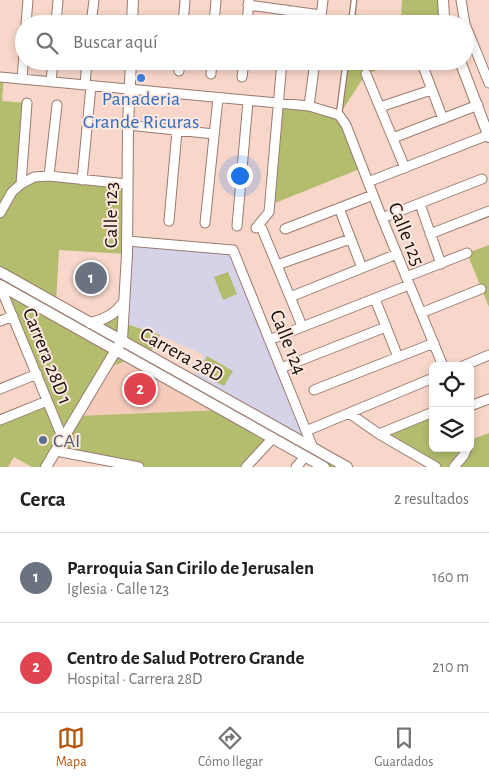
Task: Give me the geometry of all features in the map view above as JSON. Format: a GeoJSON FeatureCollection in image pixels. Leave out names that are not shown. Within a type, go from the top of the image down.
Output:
{"type":"FeatureCollection","features":[{"type":"Feature","properties":{"kind":"street"},"geometry":{"type":"LineString","coordinates":[[27,15],[28,0]]}},
{"type":"Feature","properties":{"kind":"street"},"geometry":{"type":"LineString","coordinates":[[57,15],[58,0]]}},
{"type":"Feature","properties":{"kind":"street"},"geometry":{"type":"LineString","coordinates":[[93,15],[94,0]]}},
{"type":"Feature","properties":{"kind":"street"},"geometry":{"type":"LineString","coordinates":[[132,15],[133,0]]}},
{"type":"Feature","properties":{"kind":"street"},"geometry":{"type":"LineString","coordinates":[[184,15],[185,0]]}},
{"type":"Feature","properties":{"kind":"street"},"geometry":{"type":"LineString","coordinates":[[206,0],[216,0],[215,15]]}},
{"type":"Feature","properties":{"kind":"street"},"geometry":{"type":"LineString","coordinates":[[321,15],[323,0]]}},
{"type":"Feature","properties":{"kind":"street"},"geometry":{"type":"LineString","coordinates":[[443,0],[444,15]]}},
{"type":"Feature","properties":{"kind":"street"},"geometry":{"type":"LineString","coordinates":[[461,0],[464,15]]}},
{"type":"Feature","properties":{"kind":"street"},"geometry":{"type":"LineString","coordinates":[[247,15],[248,2],[305,15]]}},
{"type":"Feature","properties":{"kind":"street"},"geometry":{"type":"LineString","coordinates":[[287,10],[287,15]]}},
{"type":"Feature","properties":{"kind":"street"},"geometry":{"type":"LineString","coordinates":[[474,46],[489,83]]}},
{"type":"Feature","properties":{"kind":"street"},"geometry":{"type":"LineString","coordinates":[[22,80],[23,70]]}},
{"type":"Feature","properties":{"kind":"street"},"geometry":{"type":"LineString","coordinates":[[52,82],[53,70]]}},
{"type":"Feature","properties":{"kind":"street"},"geometry":{"type":"LineString","coordinates":[[82,180],[87,70]]}},
{"type":"Feature","properties":{"kind":"street","name":"Calle 123"},"geometry":{"type":"LineString","coordinates":[[46,467],[122,340],[127,241],[128,125],[131,70]]}},
{"type":"Feature","properties":{"kind":"street"},"geometry":{"type":"LineString","coordinates":[[210,74],[211,70]]}},
{"type":"Feature","properties":{"kind":"street"},"geometry":{"type":"LineString","coordinates":[[242,77],[243,70]]}},
{"type":"Feature","properties":{"kind":"street"},"geometry":{"type":"LineString","coordinates":[[281,70],[269,212],[259,228],[277,265],[302,326]]}},
{"type":"Feature","properties":{"kind":"street"},"geometry":{"type":"LineString","coordinates":[[309,106],[314,70]]}},
{"type":"Feature","properties":{"kind":"street"},"geometry":{"type":"LineString","coordinates":[[424,70],[443,119]]}},
{"type":"Feature","properties":{"kind":"street"},"geometry":{"type":"LineString","coordinates":[[368,182],[489,136],[464,70]]}},
{"type":"Feature","properties":{"kind":"street"},"geometry":{"type":"LineString","coordinates":[[366,74],[405,168]]}},
{"type":"Feature","properties":{"kind":"street"},"geometry":{"type":"LineString","coordinates":[[0,77],[309,106],[339,115]]}},
{"type":"Feature","properties":{"kind":"street"},"geometry":{"type":"LineString","coordinates":[[380,107],[431,90]]}},
{"type":"Feature","properties":{"kind":"street"},"geometry":{"type":"LineString","coordinates":[[205,223],[218,98]]}},
{"type":"Feature","properties":{"kind":"street"},"geometry":{"type":"LineString","coordinates":[[237,226],[248,100]]}},
{"type":"Feature","properties":{"kind":"street"},"geometry":{"type":"LineString","coordinates":[[21,184],[26,103]]}},
{"type":"Feature","properties":{"kind":"street"},"geometry":{"type":"LineString","coordinates":[[393,138],[478,105]]}},
{"type":"Feature","properties":{"kind":"street"},"geometry":{"type":"LineString","coordinates":[[48,176],[57,106]]}},
{"type":"Feature","properties":{"kind":"street","name":"Calle 125"},"geometry":{"type":"LineString","coordinates":[[339,115],[346,125],[441,362]]}},
{"type":"Feature","properties":{"kind":"street"},"geometry":{"type":"LineString","coordinates":[[128,125],[214,134]]}},
{"type":"Feature","properties":{"kind":"street"},"geometry":{"type":"LineString","coordinates":[[169,221],[177,130]]}},
{"type":"Feature","properties":{"kind":"street"},"geometry":{"type":"LineString","coordinates":[[0,213],[12,192],[21,184],[34,178],[48,176],[127,184]]}},
{"type":"Feature","properties":{"kind":"street"},"geometry":{"type":"LineString","coordinates":[[382,218],[482,179]]}},
{"type":"Feature","properties":{"kind":"street"},"geometry":{"type":"LineString","coordinates":[[285,229],[373,195]]}},
{"type":"Feature","properties":{"kind":"street"},"geometry":{"type":"LineString","coordinates":[[420,204],[441,264]]}},
{"type":"Feature","properties":{"kind":"street"},"geometry":{"type":"LineString","coordinates":[[339,208],[362,268]]}},
{"type":"Feature","properties":{"kind":"street"},"geometry":{"type":"LineString","coordinates":[[430,234],[489,211]]}},
{"type":"Feature","properties":{"kind":"street"},"geometry":{"type":"LineString","coordinates":[[277,265],[350,239]]}},
{"type":"Feature","properties":{"kind":"street","name":"Calle 124"},"geometry":{"type":"LineString","coordinates":[[127,241],[233,250],[313,448]]}},
{"type":"Feature","properties":{"kind":"street"},"geometry":{"type":"LineString","coordinates":[[269,340],[375,299],[441,264],[467,253]]}},
{"type":"Feature","properties":{"kind":"street"},"geometry":{"type":"LineString","coordinates":[[290,297],[397,254]]}},
{"type":"Feature","properties":{"kind":"street","name":"Carrera 28D"},"geometry":{"type":"LineString","coordinates":[[0,272],[347,467]]}},
{"type":"Feature","properties":{"kind":"street","name":"Carrera 28D"},"geometry":{"type":"LineString","coordinates":[[0,285],[324,467]]}},
{"type":"Feature","properties":{"kind":"street","name":"Carrera 28D 1"},"geometry":{"type":"LineString","coordinates":[[0,285],[63,439]]}},
{"type":"Feature","properties":{"kind":"street"},"geometry":{"type":"LineString","coordinates":[[421,314],[482,289]]}},
{"type":"Feature","properties":{"kind":"street"},"geometry":{"type":"LineString","coordinates":[[375,299],[398,357]]}},
{"type":"Feature","properties":{"kind":"street"},"geometry":{"type":"LineString","coordinates":[[90,323],[106,318],[124,302]]}},
{"type":"Feature","properties":{"kind":"street"},"geometry":{"type":"LineString","coordinates":[[0,321],[13,316]]}},
{"type":"Feature","properties":{"kind":"street"},"geometry":{"type":"LineString","coordinates":[[281,368],[386,328]]}},
{"type":"Feature","properties":{"kind":"street"},"geometry":{"type":"LineString","coordinates":[[314,390],[434,343]]}},
{"type":"Feature","properties":{"kind":"street"},"geometry":{"type":"LineString","coordinates":[[472,362],[489,355]]}},
{"type":"Feature","properties":{"kind":"street"},"geometry":{"type":"LineString","coordinates":[[1,386],[36,374]]}},
{"type":"Feature","properties":{"kind":"street"},"geometry":{"type":"LineString","coordinates":[[306,430],[429,380]]}},
{"type":"Feature","properties":{"kind":"street"},"geometry":{"type":"LineString","coordinates":[[474,404],[489,398]]}},
{"type":"Feature","properties":{"kind":"street"},"geometry":{"type":"LineString","coordinates":[[0,420],[47,401]]}},
{"type":"Feature","properties":{"kind":"street"},"geometry":{"type":"LineString","coordinates":[[349,413],[379,434],[436,467]]}},
{"type":"Feature","properties":{"kind":"street"},"geometry":{"type":"LineString","coordinates":[[379,434],[429,414]]}},
{"type":"Feature","properties":{"kind":"street"},"geometry":{"type":"LineString","coordinates":[[246,467],[274,438]]}},
{"type":"Feature","properties":{"kind":"street"},"geometry":{"type":"LineString","coordinates":[[56,451],[137,467]]}},
{"type":"Feature","properties":{"kind":"street"},"geometry":{"type":"LineString","coordinates":[[454,467],[465,452]]}},
{"type":"Feature","properties":{"kind":"street"},"geometry":{"type":"LineString","coordinates":[[296,467],[305,457]]}},
{"type":"Feature","properties":{"kind":"lane"},"geometry":{"type":"LineString","coordinates":[[352,15],[354,0]]}},
{"type":"Feature","properties":{"kind":"lane"},"geometry":{"type":"LineString","coordinates":[[339,115],[345,70]]}},
{"type":"Feature","properties":{"kind":"shaded area"},"geometry":{"type":"Polygon","coordinates":[[[127,241],[233,250],[313,448],[192,380],[204,355],[155,333],[123,323],[127,241]]]}},
{"type":"Feature","properties":{"kind":"shaded area"},"geometry":{"type":"Polygon","coordinates":[[[131,362],[224,411],[76,416],[112,366],[131,362]]]}},
{"type":"Feature","properties":{"kind":"green space"},"geometry":{"type":"Polygon","coordinates":[[[402,0],[443,0],[445,15],[401,15],[402,0]]]}},
{"type":"Feature","properties":{"kind":"green space"},"geometry":{"type":"Polygon","coordinates":[[[345,70],[377,70],[366,74],[339,115],[345,70]]]}},
{"type":"Feature","properties":{"kind":"green space"},"geometry":{"type":"Polygon","coordinates":[[[0,77],[4,78],[2,101],[27,103],[21,183],[34,177],[127,184],[127,254],[59,250],[56,303],[90,323],[119,309],[123,323],[160,335],[149,355],[347,467],[324,467],[274,438],[246,467],[139,467],[56,451],[46,467],[32,467],[14,457],[8,467],[0,467],[0,420],[47,401],[0,286],[0,77]],[[131,362],[112,366],[77,416],[223,410],[131,362]]]}},
{"type":"Feature","properties":{"kind":"green space"},"geometry":{"type":"Polygon","coordinates":[[[277,103],[339,115],[362,168],[270,205],[277,103]]]}},
{"type":"Feature","properties":{"kind":"green space"},"geometry":{"type":"Polygon","coordinates":[[[489,245],[489,307],[467,253],[489,245]]]}},
{"type":"Feature","properties":{"kind":"green space"},"geometry":{"type":"Polygon","coordinates":[[[228,272],[237,294],[223,300],[214,277],[228,272]]]}},
{"type":"Feature","properties":{"kind":"green space"},"geometry":{"type":"Polygon","coordinates":[[[207,356],[233,371],[224,386],[198,372],[207,356]]]}},
{"type":"Feature","properties":{"kind":"green space"},"geometry":{"type":"Polygon","coordinates":[[[429,414],[429,452],[474,452],[474,439],[489,433],[489,467],[436,467],[379,434],[429,414]]]}},
{"type":"Feature","properties":{"kind":"place","name":"Panaderia Grande Ricuras"},"geometry":{"type":"Point","coordinates":[141,78]}},
{"type":"Feature","properties":{"kind":"place","name":"Parroquia San Cirilo de Jerusalen"},"geometry":{"type":"Point","coordinates":[91,278]}},
{"type":"Feature","properties":{"kind":"place","name":"Centro de Salud Potrero Grande"},"geometry":{"type":"Point","coordinates":[140,389]}},
{"type":"Feature","properties":{"kind":"place","name":"CAI"},"geometry":{"type":"Point","coordinates":[43,440]}}]}
